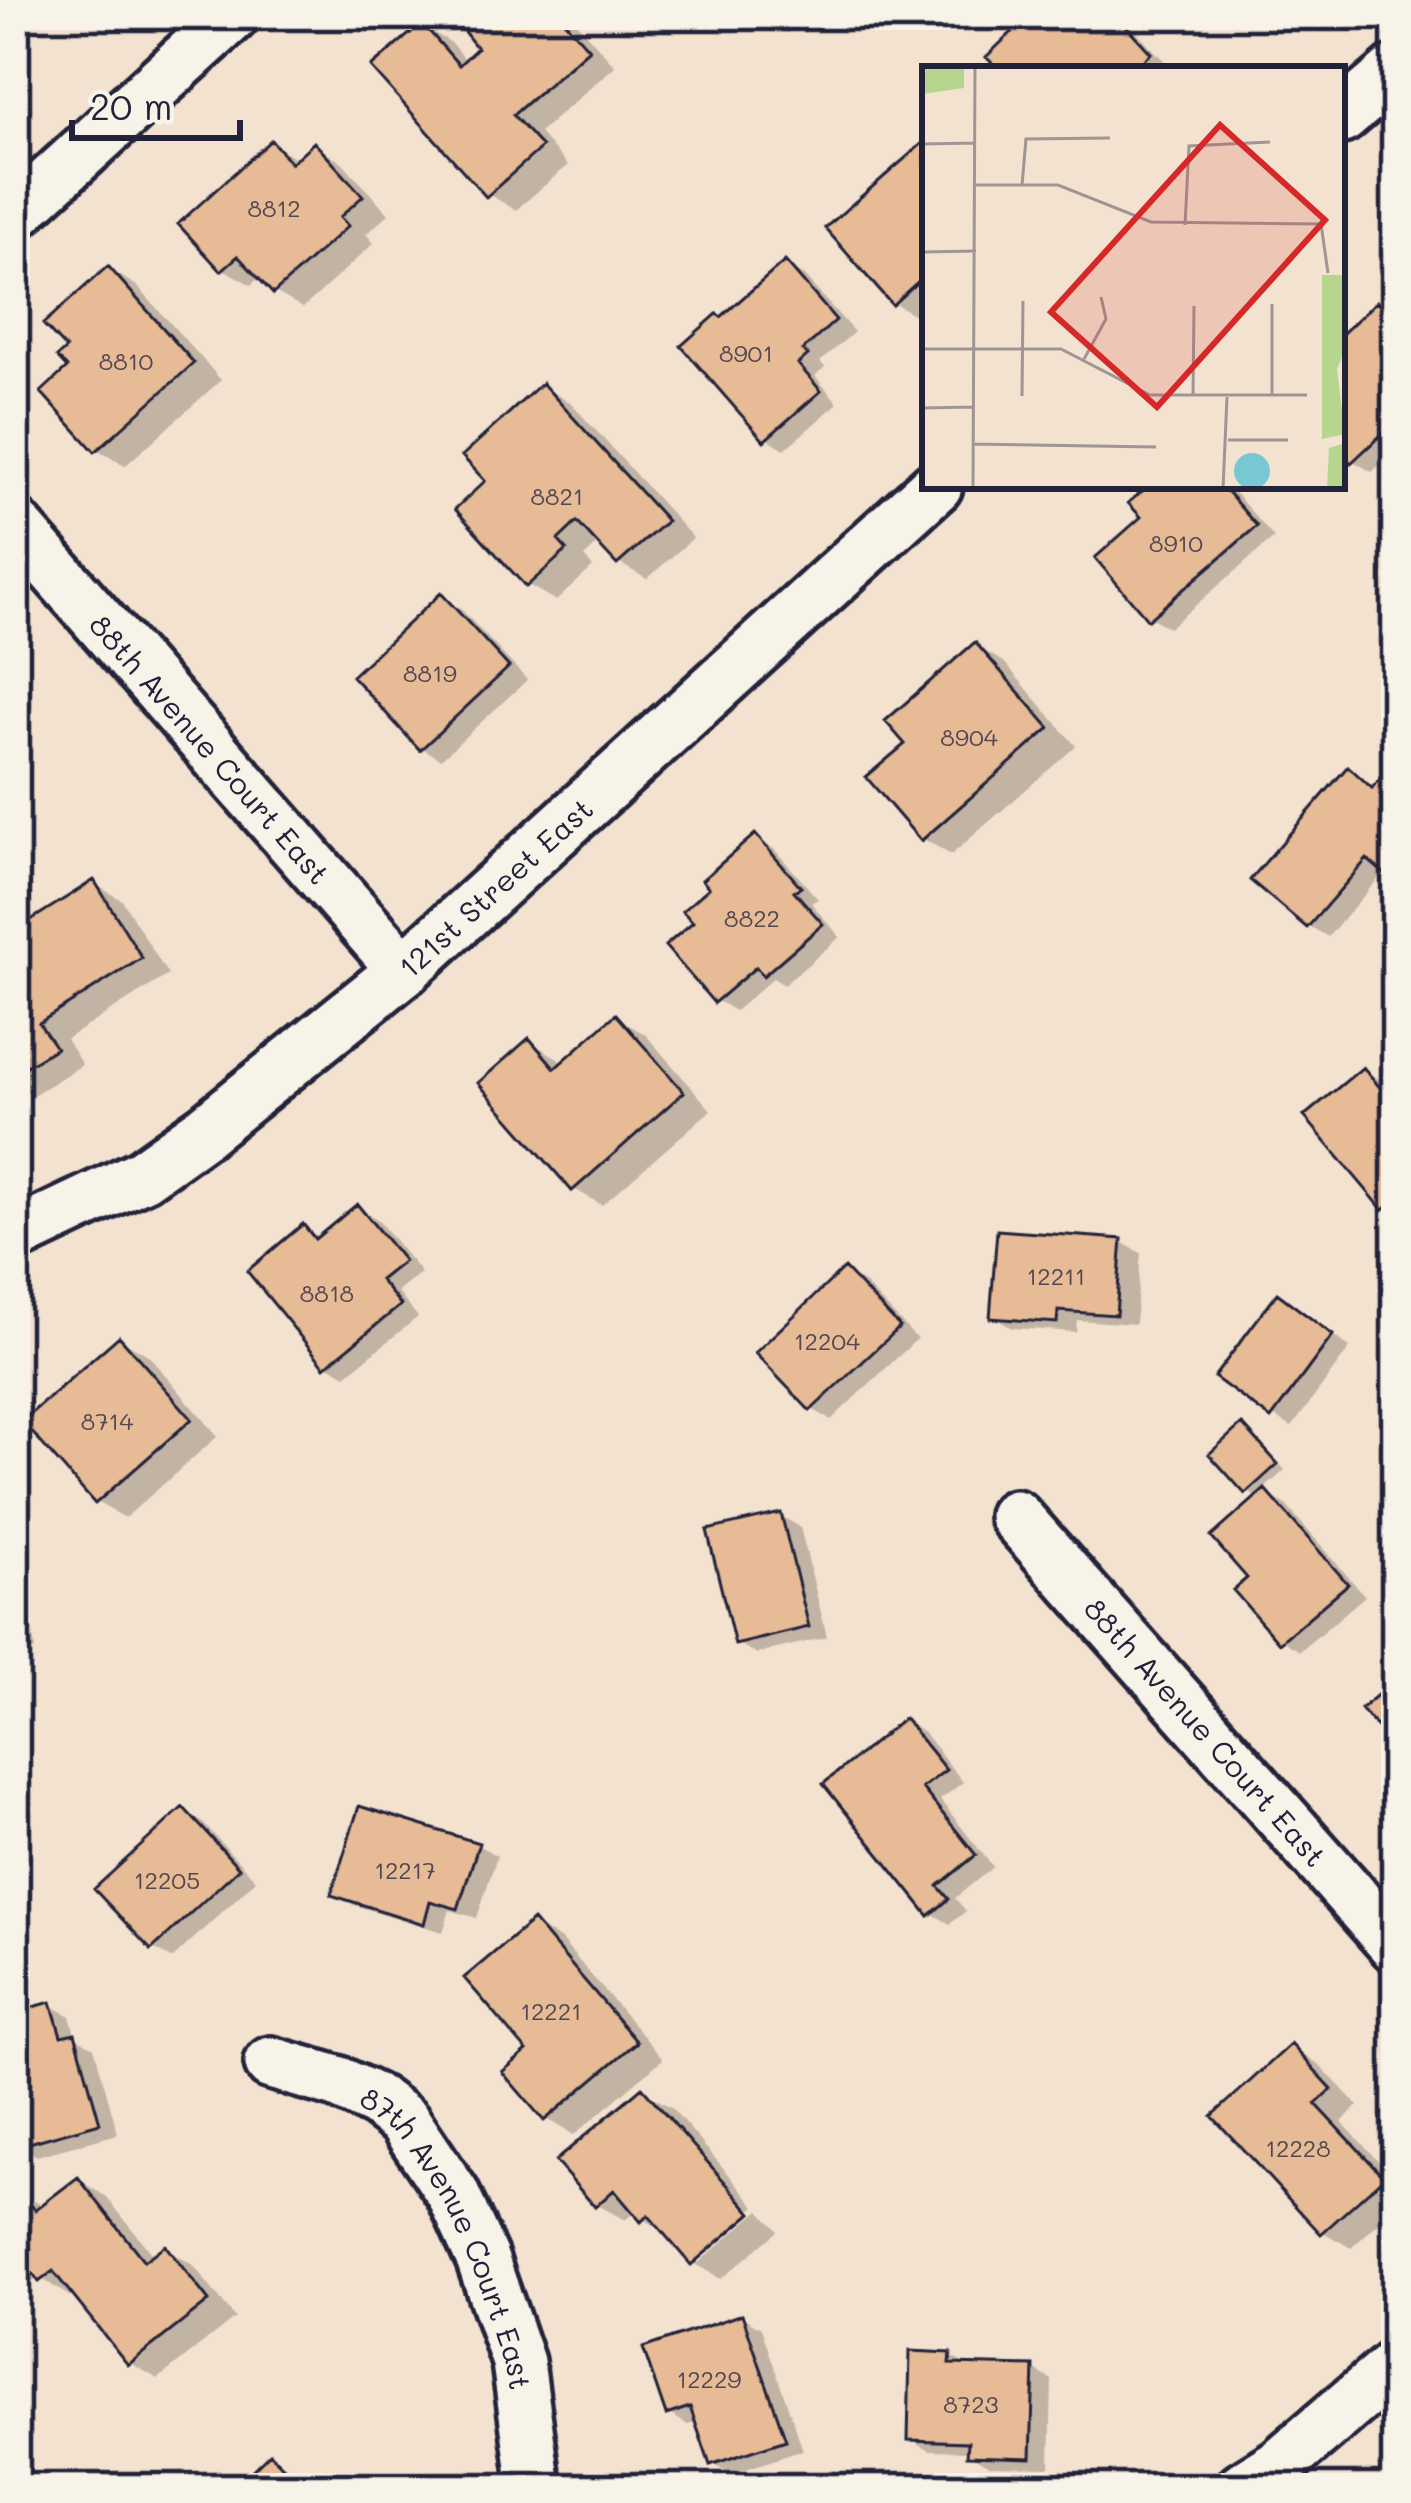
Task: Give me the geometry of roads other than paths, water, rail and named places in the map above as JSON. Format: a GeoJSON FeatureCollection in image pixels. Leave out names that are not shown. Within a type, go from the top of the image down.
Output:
{"type":"FeatureCollection","features":[{"type":"Feature","properties":{"kind":"street"},"geometry":{"type":"LineString","coordinates":[[15,214],[233,15]]}},
{"type":"Feature","properties":{"kind":"street"},"geometry":{"type":"LineString","coordinates":[[1345,114],[1396,71]]}},
{"type":"Feature","properties":{"kind":"street","name":"121st Street East"},"geometry":{"type":"LineString","coordinates":[[15,1236],[143,1175],[404,970],[933,489]]}},
{"type":"Feature","properties":{"kind":"street","name":"88th Avenue Court East"},"geometry":{"type":"LineString","coordinates":[[15,526],[404,970]]}},
{"type":"Feature","properties":{"kind":"street","name":"88th Avenue Court East"},"geometry":{"type":"LineString","coordinates":[[1015,1516],[1396,1946]]}},
{"type":"Feature","properties":{"kind":"street","name":"87th Avenue Court East"},"geometry":{"type":"LineString","coordinates":[[272,2063],[337,2082],[404,2121],[453,2194],[482,2258],[518,2362],[535,2488]]}},
{"type":"Feature","properties":{"kind":"street"},"geometry":{"type":"LineString","coordinates":[[1242,2488],[1280,2464],[1396,2365]]}}]}
